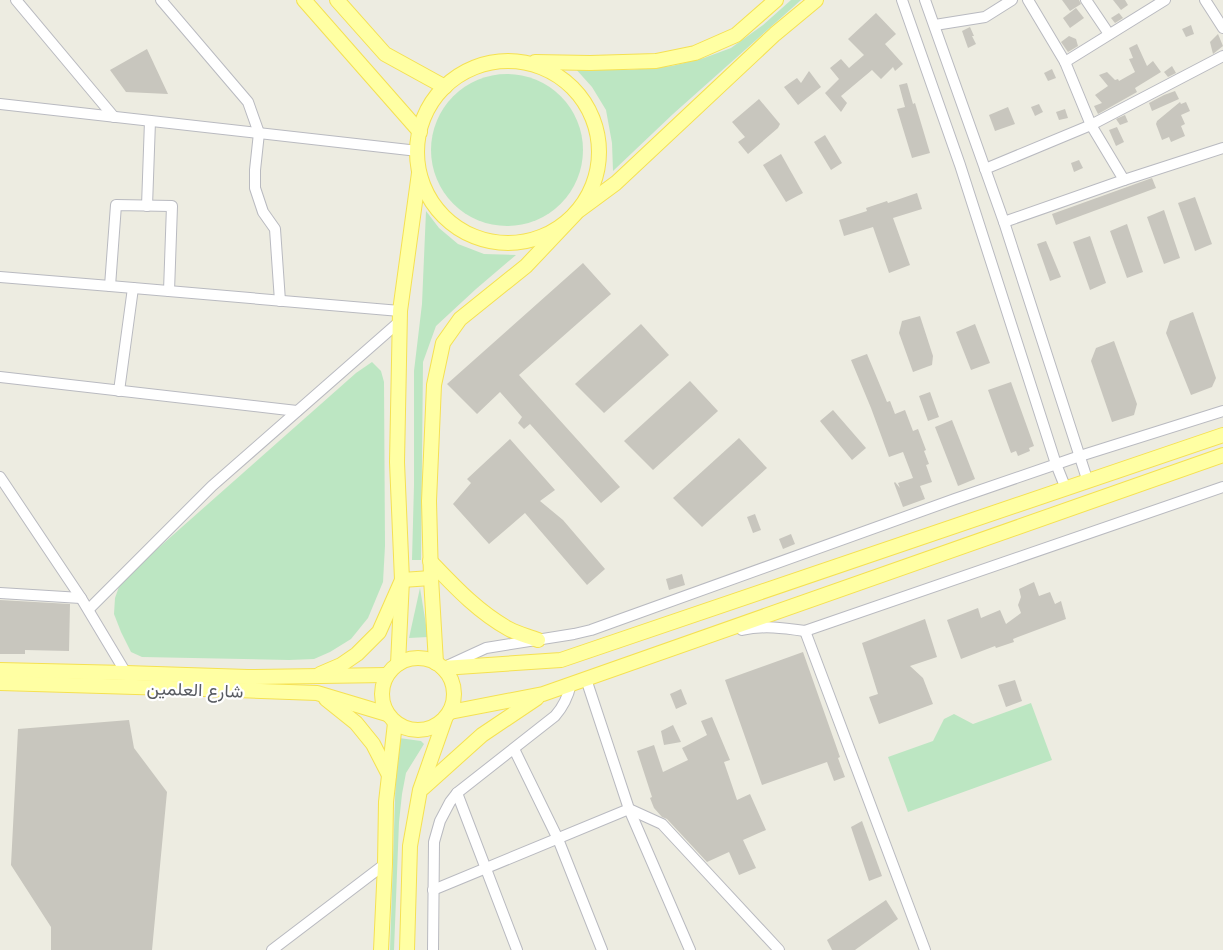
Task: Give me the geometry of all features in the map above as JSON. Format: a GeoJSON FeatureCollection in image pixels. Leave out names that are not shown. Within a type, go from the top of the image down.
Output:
{"type":"FeatureCollection","features":[{"type":"Feature","properties":{"kind":"main road"},"geometry":{"type":"LineString","coordinates":[[304,0],[420,132]]}},
{"type":"Feature","properties":{"kind":"main road"},"geometry":{"type":"LineString","coordinates":[[336,0],[385,54],[445,87]]}},
{"type":"Feature","properties":{"kind":"main road"},"geometry":{"type":"LineString","coordinates":[[398,664],[402,580],[397,462],[400,317],[419,170],[420,132],[425,115],[445,87],[460,75],[478,66],[497,62],[590,63],[656,61],[695,53],[736,35],[776,0]]}},
{"type":"Feature","properties":{"kind":"main road"},"geometry":{"type":"LineString","coordinates":[[419,170],[426,192],[439,211],[455,226],[475,237],[497,243],[520,243],[542,237],[562,226],[578,211],[616,183],[775,34],[816,0]]}},
{"type":"Feature","properties":{"kind":"main road"},"geometry":{"type":"LineString","coordinates":[[439,665],[430,578],[429,501],[434,385],[443,343],[460,319],[526,266],[578,211],[588,196],[595,180],[599,162],[599,144],[595,127],[589,110],[579,95],[566,82],[551,72],[535,65],[517,62]]}},
{"type":"Feature","properties":{"kind":"main road"},"geometry":{"type":"LineString","coordinates":[[439,665],[561,660],[1223,435]]}},
{"type":"Feature","properties":{"kind":"main road"},"geometry":{"type":"LineString","coordinates":[[407,950],[410,846],[420,790],[448,715],[454,700],[454,688],[450,677],[439,665],[426,659],[406,659],[387,675],[381,694],[383,704],[391,718],[404,728],[415,731],[426,730],[436,726],[448,715],[543,694],[1223,455]]}},
{"type":"Feature","properties":{"kind":"main road"},"geometry":{"type":"LineString","coordinates":[[430,561],[484,614],[510,630],[538,640]]}},
{"type":"Feature","properties":{"kind":"main road"},"geometry":{"type":"LineString","coordinates":[[402,580],[430,578]]}},
{"type":"Feature","properties":{"kind":"main road"},"geometry":{"type":"LineString","coordinates":[[315,677],[341,665],[357,654],[379,632],[402,580]]}},
{"type":"Feature","properties":{"kind":"main road","name":"شارع العلمين"},"geometry":{"type":"LineString","coordinates":[[0,670],[126,672],[248,678],[387,675]]}},
{"type":"Feature","properties":{"kind":"main road","name":"شارع العلمين"},"geometry":{"type":"LineString","coordinates":[[0,684],[317,693],[391,718]]}},
{"type":"Feature","properties":{"kind":"main road"},"geometry":{"type":"LineString","coordinates":[[317,693],[356,723],[373,744],[389,775]]}},
{"type":"Feature","properties":{"kind":"main road"},"geometry":{"type":"LineString","coordinates":[[420,790],[482,734],[543,694]]}},
{"type":"Feature","properties":{"kind":"main road"},"geometry":{"type":"LineString","coordinates":[[381,950],[391,718]]}},
{"type":"Feature","properties":{"kind":"street"},"geometry":{"type":"LineString","coordinates":[[16,0],[114,117]]}},
{"type":"Feature","properties":{"kind":"street"},"geometry":{"type":"LineString","coordinates":[[161,0],[248,102],[258,133],[255,188],[263,212],[276,229],[280,301]]}},
{"type":"Feature","properties":{"kind":"street"},"geometry":{"type":"LineString","coordinates":[[902,0],[960,165],[1056,464],[1066,489]]}},
{"type":"Feature","properties":{"kind":"street"},"geometry":{"type":"LineString","coordinates":[[925,0],[1004,222],[1088,482]]}},
{"type":"Feature","properties":{"kind":"street"},"geometry":{"type":"LineString","coordinates":[[934,26],[985,17],[1012,0]]}},
{"type":"Feature","properties":{"kind":"street"},"geometry":{"type":"LineString","coordinates":[[1028,0],[1065,62],[1091,125],[1124,180]]}},
{"type":"Feature","properties":{"kind":"street"},"geometry":{"type":"LineString","coordinates":[[1086,0],[1109,34]]}},
{"type":"Feature","properties":{"kind":"street"},"geometry":{"type":"LineString","coordinates":[[1065,62],[1164,0]]}},
{"type":"Feature","properties":{"kind":"street"},"geometry":{"type":"LineString","coordinates":[[1205,0],[1223,28]]}},
{"type":"Feature","properties":{"kind":"street"},"geometry":{"type":"LineString","coordinates":[[985,169],[1091,125],[1223,56]]}},
{"type":"Feature","properties":{"kind":"street"},"geometry":{"type":"LineString","coordinates":[[0,104],[418,151]]}},
{"type":"Feature","properties":{"kind":"street"},"geometry":{"type":"LineString","coordinates":[[147,206],[150,121]]}},
{"type":"Feature","properties":{"kind":"street"},"geometry":{"type":"LineString","coordinates":[[1004,222],[1223,148]]}},
{"type":"Feature","properties":{"kind":"street"},"geometry":{"type":"LineString","coordinates":[[110,286],[116,205],[172,206],[169,291]]}},
{"type":"Feature","properties":{"kind":"street"},"geometry":{"type":"LineString","coordinates":[[0,277],[280,301],[400,317]]}},
{"type":"Feature","properties":{"kind":"street"},"geometry":{"type":"LineString","coordinates":[[119,391],[132,288]]}},
{"type":"Feature","properties":{"kind":"street"},"geometry":{"type":"LineString","coordinates":[[89,609],[212,486],[297,412],[400,317]]}},
{"type":"Feature","properties":{"kind":"street"},"geometry":{"type":"LineString","coordinates":[[0,377],[297,412]]}},
{"type":"Feature","properties":{"kind":"street"},"geometry":{"type":"LineString","coordinates":[[439,665],[486,648],[591,630],[1056,464],[1223,411]]}},
{"type":"Feature","properties":{"kind":"street"},"geometry":{"type":"LineString","coordinates":[[0,477],[82,598],[126,672]]}},
{"type":"Feature","properties":{"kind":"street"},"geometry":{"type":"LineString","coordinates":[[692,641],[754,627],[805,630],[1223,487]]}},
{"type":"Feature","properties":{"kind":"street"},"geometry":{"type":"LineString","coordinates":[[0,593],[82,598]]}},
{"type":"Feature","properties":{"kind":"street"},"geometry":{"type":"LineString","coordinates":[[805,630],[925,950]]}},
{"type":"Feature","properties":{"kind":"street"},"geometry":{"type":"LineString","coordinates":[[586,679],[629,809],[690,950]]}},
{"type":"Feature","properties":{"kind":"street"},"geometry":{"type":"LineString","coordinates":[[433,950],[434,842],[436,831],[445,811],[457,794],[550,721],[560,711],[567,698],[571,684]]}},
{"type":"Feature","properties":{"kind":"street"},"geometry":{"type":"LineString","coordinates":[[514,749],[558,839],[602,950]]}},
{"type":"Feature","properties":{"kind":"street"},"geometry":{"type":"LineString","coordinates":[[457,794],[517,950]]}},
{"type":"Feature","properties":{"kind":"street"},"geometry":{"type":"LineString","coordinates":[[433,890],[629,809],[662,824],[779,950]]}},
{"type":"Feature","properties":{"kind":"street"},"geometry":{"type":"LineString","coordinates":[[272,950],[385,864]]}},
{"type":"Feature","properties":{"kind":"green space"},"geometry":{"type":"Polygon","coordinates":[[[791,0],[801,0],[673,114],[613,171],[612,143],[606,110],[592,87],[574,67],[629,70],[672,66],[704,58],[731,48],[763,25],[791,0]]]}},
{"type":"Feature","properties":{"kind":"green space"},"geometry":{"type":"Polygon","coordinates":[[[507,74],[536,80],[549,87],[560,97],[570,108],[577,121],[583,150],[577,179],[570,192],[560,203],[549,213],[536,220],[507,226],[478,220],[465,213],[454,203],[444,192],[437,179],[431,150],[437,121],[444,108],[454,97],[465,87],[478,80],[507,74]]]}},
{"type":"Feature","properties":{"kind":"green space"},"geometry":{"type":"Polygon","coordinates":[[[426,211],[439,228],[458,244],[484,254],[516,255],[436,326],[423,362],[421,560],[412,560],[414,371],[422,304],[426,211]]]}},
{"type":"Feature","properties":{"kind":"green space"},"geometry":{"type":"Polygon","coordinates":[[[372,362],[381,371],[384,382],[385,546],[383,582],[368,618],[351,639],[314,659],[142,657],[131,652],[114,614],[115,598],[121,581],[356,373],[372,362]]]}},
{"type":"Feature","properties":{"kind":"green space"},"geometry":{"type":"Polygon","coordinates":[[[420,588],[428,637],[409,638],[420,588]]]}},
{"type":"Feature","properties":{"kind":"green space"},"geometry":{"type":"Polygon","coordinates":[[[1031,703],[1052,760],[908,812],[888,757],[933,741],[944,719],[954,714],[973,724],[1031,703]]]}},
{"type":"Feature","properties":{"kind":"green space"},"geometry":{"type":"Polygon","coordinates":[[[399,738],[421,741],[424,744],[406,773],[402,794],[399,822],[394,950],[390,950],[397,740],[399,738]]]}},
{"type":"Feature","properties":{"kind":"building"},"geometry":{"type":"Polygon","coordinates":[[[1062,0],[1079,0],[1081,4],[1070,11],[1062,0]]]}},
{"type":"Feature","properties":{"kind":"building"},"geometry":{"type":"Polygon","coordinates":[[[1113,0],[1125,0],[1128,5],[1121,10],[1113,0]]]}},
{"type":"Feature","properties":{"kind":"building"},"geometry":{"type":"Polygon","coordinates":[[[1076,8],[1084,18],[1070,28],[1063,18],[1076,8]]]}},
{"type":"Feature","properties":{"kind":"building"},"geometry":{"type":"Polygon","coordinates":[[[876,13],[896,34],[885,44],[903,64],[895,71],[893,67],[881,79],[872,70],[841,96],[847,103],[841,112],[825,93],[839,79],[830,68],[841,59],[849,68],[864,55],[848,39],[876,13]]]}},
{"type":"Feature","properties":{"kind":"building"},"geometry":{"type":"Polygon","coordinates":[[[1119,13],[1123,18],[1115,23],[1111,18],[1119,13]]]}},
{"type":"Feature","properties":{"kind":"building"},"geometry":{"type":"Polygon","coordinates":[[[1191,25],[1194,34],[1186,37],[1182,29],[1191,25]]]}},
{"type":"Feature","properties":{"kind":"building"},"geometry":{"type":"Polygon","coordinates":[[[970,27],[976,44],[968,48],[962,31],[970,27]]]}},
{"type":"Feature","properties":{"kind":"building"},"geometry":{"type":"Polygon","coordinates":[[[1218,34],[1223,46],[1213,54],[1210,42],[1218,34]]]}},
{"type":"Feature","properties":{"kind":"building"},"geometry":{"type":"Polygon","coordinates":[[[1069,36],[1076,39],[1078,46],[1068,52],[1061,42],[1069,36]]]}},
{"type":"Feature","properties":{"kind":"building"},"geometry":{"type":"Polygon","coordinates":[[[1137,44],[1147,66],[1153,61],[1161,72],[1135,88],[1137,92],[1098,114],[1094,106],[1102,103],[1095,95],[1108,86],[1099,75],[1107,72],[1115,80],[1118,79],[1119,81],[1135,72],[1129,59],[1133,58],[1129,48],[1137,44]]]}},
{"type":"Feature","properties":{"kind":"building"},"geometry":{"type":"Polygon","coordinates":[[[147,49],[168,94],[126,92],[110,70],[147,49]]]}},
{"type":"Feature","properties":{"kind":"building"},"geometry":{"type":"Polygon","coordinates":[[[1172,66],[1176,73],[1168,77],[1164,72],[1172,66]]]}},
{"type":"Feature","properties":{"kind":"building"},"geometry":{"type":"Polygon","coordinates":[[[1052,69],[1056,78],[1048,81],[1044,73],[1052,69]]]}},
{"type":"Feature","properties":{"kind":"building"},"geometry":{"type":"Polygon","coordinates":[[[809,71],[821,87],[798,105],[784,87],[797,78],[801,83],[809,71]]]}},
{"type":"Feature","properties":{"kind":"building"},"geometry":{"type":"Polygon","coordinates":[[[907,83],[930,153],[912,158],[897,109],[905,107],[899,85],[907,83]]]}},
{"type":"Feature","properties":{"kind":"building"},"geometry":{"type":"Polygon","coordinates":[[[1175,91],[1179,99],[1152,111],[1149,103],[1175,91]]]}},
{"type":"Feature","properties":{"kind":"building"},"geometry":{"type":"Polygon","coordinates":[[[759,99],[780,124],[778,128],[748,154],[738,142],[745,137],[732,122],[759,99]]]}},
{"type":"Feature","properties":{"kind":"building"},"geometry":{"type":"Polygon","coordinates":[[[1180,102],[1181,104],[1186,102],[1190,111],[1181,115],[1185,124],[1181,126],[1185,136],[1171,142],[1169,137],[1162,140],[1156,124],[1157,121],[1180,102]]]}},
{"type":"Feature","properties":{"kind":"building"},"geometry":{"type":"Polygon","coordinates":[[[1039,104],[1043,112],[1035,116],[1031,107],[1039,104]]]}},
{"type":"Feature","properties":{"kind":"building"},"geometry":{"type":"Polygon","coordinates":[[[1008,107],[1015,124],[995,131],[989,115],[1008,107]]]}},
{"type":"Feature","properties":{"kind":"building"},"geometry":{"type":"Polygon","coordinates":[[[1065,109],[1068,118],[1059,120],[1056,112],[1065,109]]]}},
{"type":"Feature","properties":{"kind":"building"},"geometry":{"type":"Polygon","coordinates":[[[1125,115],[1128,122],[1120,125],[1116,119],[1125,115]]]}},
{"type":"Feature","properties":{"kind":"building"},"geometry":{"type":"Polygon","coordinates":[[[1117,127],[1124,142],[1116,146],[1109,130],[1117,127]]]}},
{"type":"Feature","properties":{"kind":"building"},"geometry":{"type":"Polygon","coordinates":[[[825,135],[842,163],[831,170],[814,142],[825,135]]]}},
{"type":"Feature","properties":{"kind":"building"},"geometry":{"type":"Polygon","coordinates":[[[781,154],[803,193],[786,202],[763,165],[781,154]]]}},
{"type":"Feature","properties":{"kind":"building"},"geometry":{"type":"Polygon","coordinates":[[[1079,160],[1083,168],[1074,172],[1071,163],[1079,160]]]}},
{"type":"Feature","properties":{"kind":"building"},"geometry":{"type":"Polygon","coordinates":[[[1152,178],[1156,188],[1056,225],[1052,214],[1152,178]]]}},
{"type":"Feature","properties":{"kind":"building"},"geometry":{"type":"Polygon","coordinates":[[[917,193],[922,209],[893,218],[910,265],[889,273],[873,227],[844,236],[839,220],[867,211],[866,208],[917,193]]]}},
{"type":"Feature","properties":{"kind":"building"},"geometry":{"type":"Polygon","coordinates":[[[1195,197],[1212,244],[1195,251],[1178,203],[1195,197]]]}},
{"type":"Feature","properties":{"kind":"building"},"geometry":{"type":"Polygon","coordinates":[[[1164,210],[1180,258],[1164,264],[1147,217],[1164,210]]]}},
{"type":"Feature","properties":{"kind":"building"},"geometry":{"type":"Polygon","coordinates":[[[1127,224],[1143,272],[1127,278],[1110,231],[1127,224]]]}},
{"type":"Feature","properties":{"kind":"building"},"geometry":{"type":"Polygon","coordinates":[[[1090,236],[1106,283],[1090,290],[1073,242],[1090,236]]]}},
{"type":"Feature","properties":{"kind":"building"},"geometry":{"type":"Polygon","coordinates":[[[1046,241],[1061,277],[1050,281],[1037,244],[1046,241]]]}},
{"type":"Feature","properties":{"kind":"building"},"geometry":{"type":"Polygon","coordinates":[[[583,263],[611,294],[519,375],[620,487],[601,503],[530,424],[524,429],[518,423],[522,417],[500,392],[477,414],[447,384],[583,263]]]}},
{"type":"Feature","properties":{"kind":"building"},"geometry":{"type":"Polygon","coordinates":[[[1193,312],[1216,378],[1212,387],[1191,395],[1166,333],[1170,321],[1193,312]]]}},
{"type":"Feature","properties":{"kind":"building"},"geometry":{"type":"Polygon","coordinates":[[[920,316],[933,356],[932,365],[913,372],[899,333],[902,321],[920,316]]]}},
{"type":"Feature","properties":{"kind":"building"},"geometry":{"type":"Polygon","coordinates":[[[641,324],[669,355],[604,413],[575,384],[641,324]]]}},
{"type":"Feature","properties":{"kind":"building"},"geometry":{"type":"Polygon","coordinates":[[[975,324],[990,363],[971,370],[956,332],[975,324]]]}},
{"type":"Feature","properties":{"kind":"building"},"geometry":{"type":"Polygon","coordinates":[[[1114,341],[1137,404],[1134,415],[1112,422],[1091,361],[1096,348],[1114,341]]]}},
{"type":"Feature","properties":{"kind":"building"},"geometry":{"type":"Polygon","coordinates":[[[867,354],[887,402],[890,401],[895,414],[905,410],[913,431],[918,429],[926,450],[924,451],[929,464],[926,465],[932,482],[920,486],[925,499],[903,507],[894,483],[900,488],[898,483],[913,478],[903,452],[889,457],[851,360],[867,354]]]}},
{"type":"Feature","properties":{"kind":"building"},"geometry":{"type":"Polygon","coordinates":[[[690,381],[718,411],[653,470],[624,441],[690,381]]]}},
{"type":"Feature","properties":{"kind":"building"},"geometry":{"type":"Polygon","coordinates":[[[1011,382],[1034,446],[1029,448],[1030,451],[1018,456],[1016,451],[1011,453],[988,390],[1011,382]]]}},
{"type":"Feature","properties":{"kind":"building"},"geometry":{"type":"Polygon","coordinates":[[[930,392],[939,417],[928,421],[919,396],[930,392]]]}},
{"type":"Feature","properties":{"kind":"building"},"geometry":{"type":"Polygon","coordinates":[[[833,410],[866,448],[852,460],[820,421],[833,410]]]}},
{"type":"Feature","properties":{"kind":"building"},"geometry":{"type":"Polygon","coordinates":[[[952,420],[975,479],[958,486],[935,427],[952,420]]]}},
{"type":"Feature","properties":{"kind":"building"},"geometry":{"type":"Polygon","coordinates":[[[739,438],[767,468],[702,527],[673,498],[739,438]]]}},
{"type":"Feature","properties":{"kind":"building"},"geometry":{"type":"Polygon","coordinates":[[[510,439],[555,490],[540,501],[563,520],[605,569],[587,585],[525,513],[489,544],[453,504],[471,483],[467,479],[510,439]]]}},
{"type":"Feature","properties":{"kind":"building"},"geometry":{"type":"Polygon","coordinates":[[[755,514],[761,530],[753,533],[747,517],[755,514]]]}},
{"type":"Feature","properties":{"kind":"building"},"geometry":{"type":"Polygon","coordinates":[[[791,534],[795,544],[783,549],[779,539],[791,534]]]}},
{"type":"Feature","properties":{"kind":"building"},"geometry":{"type":"Polygon","coordinates":[[[682,574],[685,585],[669,590],[666,579],[682,574]]]}},
{"type":"Feature","properties":{"kind":"building"},"geometry":{"type":"Polygon","coordinates":[[[1034,582],[1039,596],[1050,592],[1055,604],[1061,601],[1066,619],[1013,639],[1014,642],[996,648],[995,646],[961,659],[947,620],[978,608],[981,618],[1000,610],[1006,624],[1021,613],[1018,605],[1021,597],[1019,589],[1034,582]]]}},
{"type":"Feature","properties":{"kind":"building"},"geometry":{"type":"Polygon","coordinates":[[[0,600],[70,604],[69,651],[25,650],[25,654],[0,654],[0,600]]]}},
{"type":"Feature","properties":{"kind":"building"},"geometry":{"type":"Polygon","coordinates":[[[925,619],[937,657],[910,666],[923,678],[933,704],[879,724],[869,697],[878,694],[862,643],[925,619]]]}},
{"type":"Feature","properties":{"kind":"building"},"geometry":{"type":"Polygon","coordinates":[[[803,652],[840,757],[838,758],[845,777],[834,781],[827,762],[762,785],[725,680],[803,652]]]}},
{"type":"Feature","properties":{"kind":"building"},"geometry":{"type":"Polygon","coordinates":[[[1015,680],[1022,701],[1006,707],[998,685],[1015,680]]]}},
{"type":"Feature","properties":{"kind":"building"},"geometry":{"type":"Polygon","coordinates":[[[681,689],[687,704],[676,709],[670,694],[681,689]]]}},
{"type":"Feature","properties":{"kind":"building"},"geometry":{"type":"Polygon","coordinates":[[[712,717],[730,760],[724,762],[737,800],[750,794],[766,830],[743,840],[756,868],[739,875],[729,852],[707,862],[667,819],[662,817],[654,808],[637,751],[654,745],[663,772],[688,760],[682,748],[707,735],[701,721],[712,717]]]}},
{"type":"Feature","properties":{"kind":"building"},"geometry":{"type":"Polygon","coordinates":[[[129,720],[134,748],[167,792],[152,950],[51,950],[51,927],[11,865],[18,729],[129,720]]]}},
{"type":"Feature","properties":{"kind":"building"},"geometry":{"type":"Polygon","coordinates":[[[673,725],[681,742],[664,745],[661,731],[673,725]]]}},
{"type":"Feature","properties":{"kind":"building"},"geometry":{"type":"Polygon","coordinates":[[[862,821],[882,876],[869,881],[851,827],[862,821]]]}},
{"type":"Feature","properties":{"kind":"building"},"geometry":{"type":"Polygon","coordinates":[[[886,900],[898,919],[855,950],[832,950],[827,940],[886,900]]]}}]}
